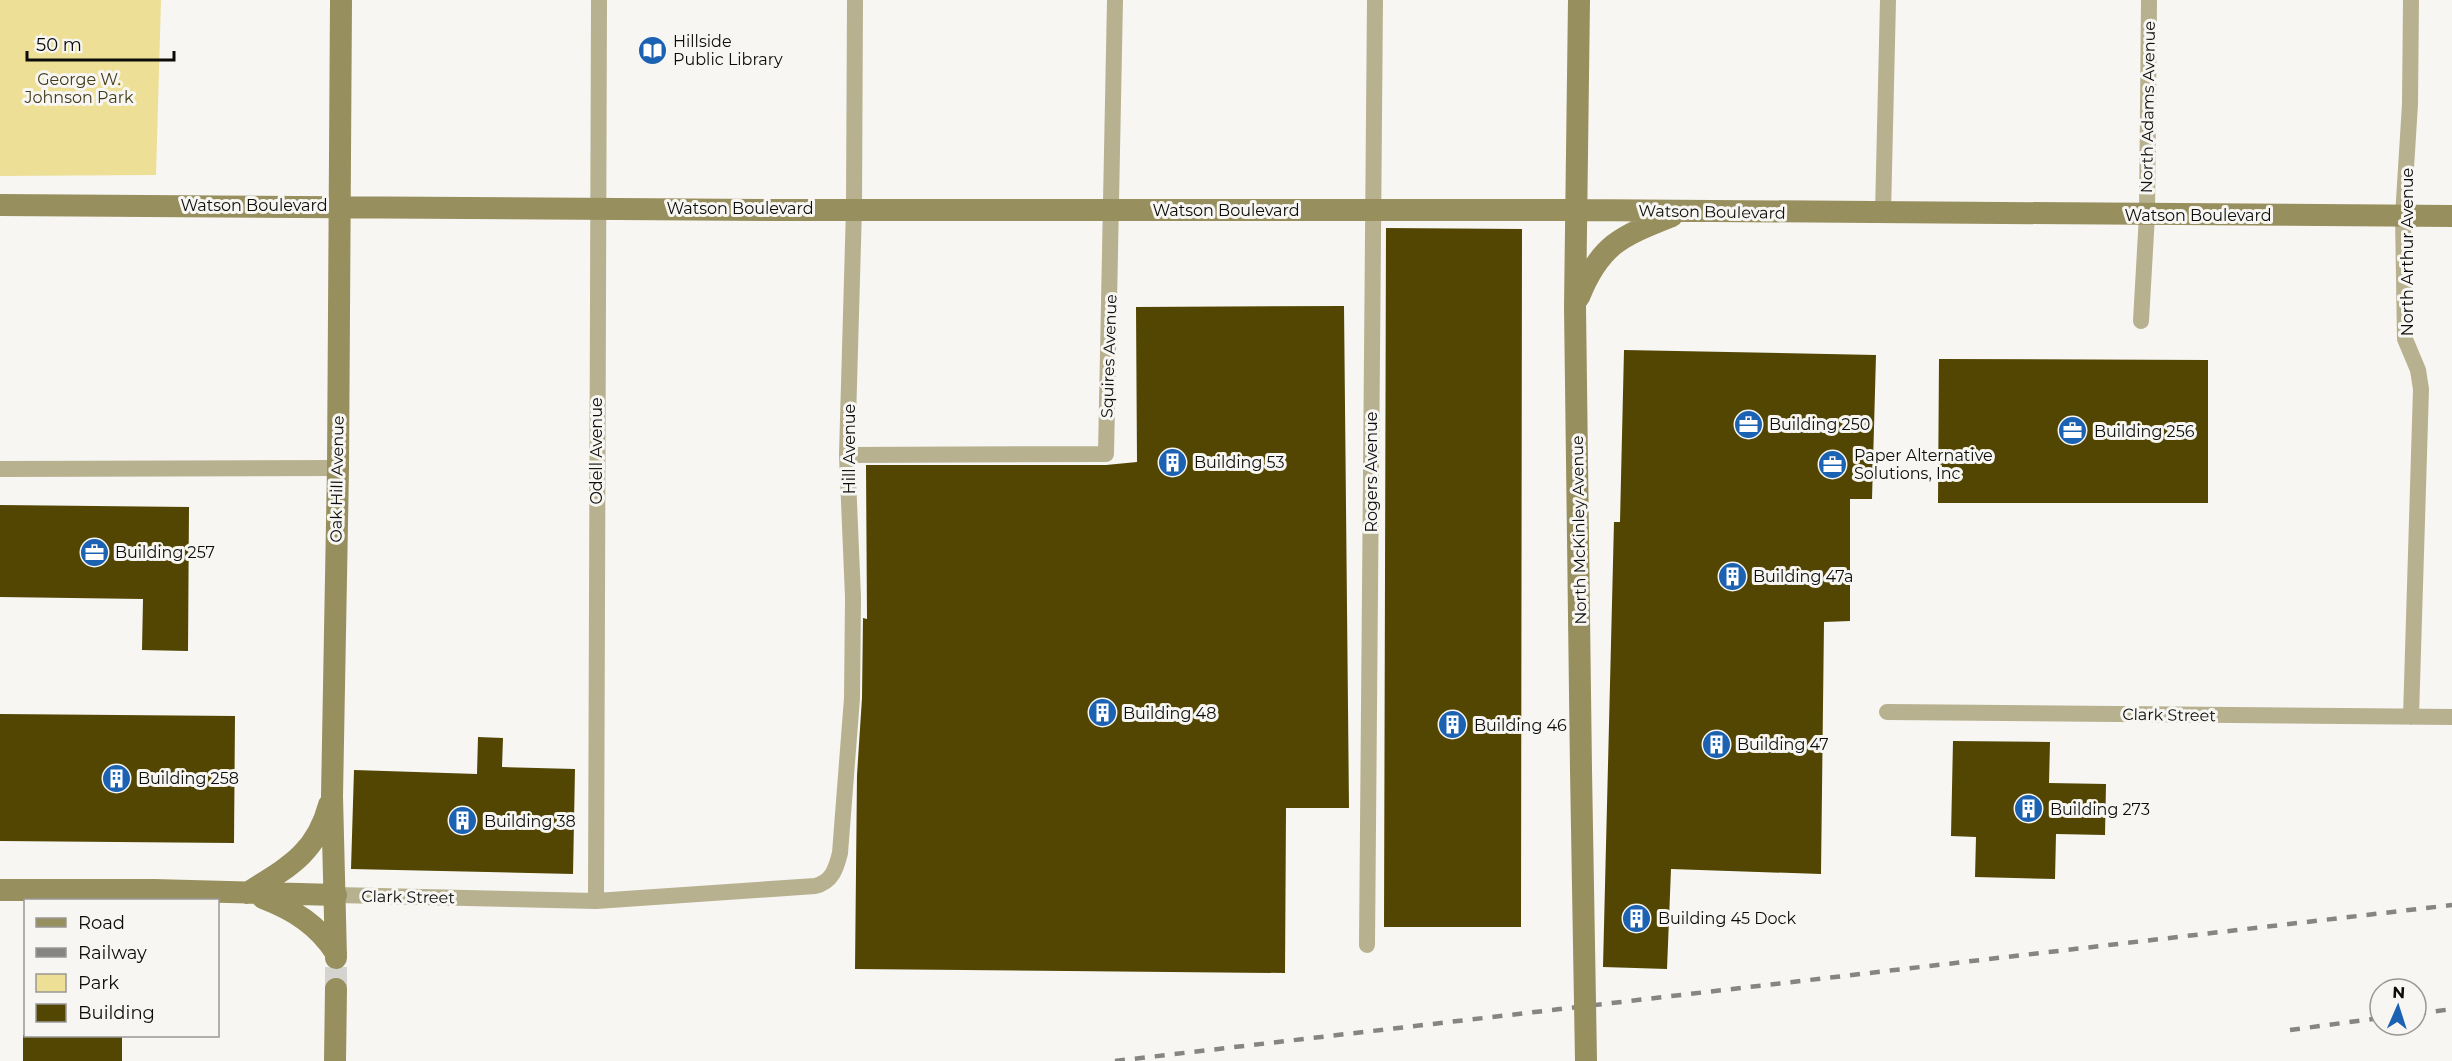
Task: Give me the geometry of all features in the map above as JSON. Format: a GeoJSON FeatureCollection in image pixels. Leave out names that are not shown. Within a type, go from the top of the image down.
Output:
{"type":"FeatureCollection","features":[{"type":"Feature","properties":{"kind":"street","name":"Oak Hill Avenue"},"geometry":{"type":"LineString","coordinates":[[248,893],[290,908],[324,934],[336,956],[332,796],[338,468],[341,0]]}},
{"type":"Feature","properties":{"kind":"street","name":"Odell Avenue"},"geometry":{"type":"LineString","coordinates":[[596,901],[599,0]]}},
{"type":"Feature","properties":{"kind":"street","name":"Hill Avenue"},"geometry":{"type":"LineString","coordinates":[[815,886],[826,883],[836,870],[840,853],[851,732],[853,597],[847,455],[854,208],[855,0]]}},
{"type":"Feature","properties":{"kind":"street","name":"Squires Avenue"},"geometry":{"type":"LineString","coordinates":[[847,455],[1106,454],[1113,210],[1115,0]]}},
{"type":"Feature","properties":{"kind":"street","name":"Rogers Avenue"},"geometry":{"type":"LineString","coordinates":[[1367,945],[1370,809],[1375,0]]}},
{"type":"Feature","properties":{"kind":"street","name":"North McKinley Avenue"},"geometry":{"type":"LineString","coordinates":[[1579,0],[1575,307],[1586,1061]]}},
{"type":"Feature","properties":{"kind":"street"},"geometry":{"type":"LineString","coordinates":[[1883,213],[1888,0]]}},
{"type":"Feature","properties":{"kind":"street","name":"North Adams Avenue"},"geometry":{"type":"LineString","coordinates":[[2141,321],[2147,215],[2149,0]]}},
{"type":"Feature","properties":{"kind":"street","name":"North Arthur Avenue"},"geometry":{"type":"LineString","coordinates":[[2411,0],[2410,104],[2403,216],[2405,339],[2418,370],[2421,389],[2411,717]]}},
{"type":"Feature","properties":{"kind":"street","name":"Watson Boulevard"},"geometry":{"type":"LineString","coordinates":[[0,205],[1373,209],[2452,216]]}},
{"type":"Feature","properties":{"kind":"street"},"geometry":{"type":"LineString","coordinates":[[1575,307],[1583,286],[1603,254],[1622,237],[1680,212]]}},
{"type":"Feature","properties":{"kind":"street"},"geometry":{"type":"LineString","coordinates":[[0,469],[338,468]]}},
{"type":"Feature","properties":{"kind":"street","name":"Clark Street"},"geometry":{"type":"LineString","coordinates":[[1887,712],[2452,717]]}},
{"type":"Feature","properties":{"kind":"street"},"geometry":{"type":"LineString","coordinates":[[248,893],[285,871],[308,850],[325,820],[332,796]]}},
{"type":"Feature","properties":{"kind":"street","name":"Clark Street"},"geometry":{"type":"LineString","coordinates":[[0,890],[596,901],[815,886]]}},
{"type":"Feature","properties":{"kind":"street"},"geometry":{"type":"LineString","coordinates":[[335,1061],[336,989]]}},
{"type":"Feature","properties":{"kind":"green space","name":"George W. Johnson Park"},"geometry":{"type":"Polygon","coordinates":[[[0,0],[161,0],[156,175],[0,176],[0,0]]]}},
{"type":"Feature","properties":{"kind":"building","name":"Building 46"},"geometry":{"type":"Polygon","coordinates":[[[1386,228],[1522,229],[1521,927],[1384,927],[1386,228]]]}},
{"type":"Feature","properties":{"kind":"building","name":"Building 48"},"geometry":{"type":"Polygon","coordinates":[[[1344,306],[1349,808],[1286,808],[1285,973],[855,969],[857,775],[862,698],[863,618],[867,619],[866,465],[1106,465],[1137,462],[1136,307],[1344,306]]]}},
{"type":"Feature","properties":{"kind":"building"},"geometry":{"type":"Polygon","coordinates":[[[1624,350],[1876,355],[1872,499],[1850,499],[1850,621],[1824,622],[1821,874],[1671,869],[1667,969],[1603,967],[1614,522],[1620,522],[1624,350]]]}},
{"type":"Feature","properties":{"kind":"building","name":"Building 256"},"geometry":{"type":"Polygon","coordinates":[[[1939,359],[2208,360],[2208,503],[1938,503],[1939,359]]]}},
{"type":"Feature","properties":{"kind":"building","name":"Building 257"},"geometry":{"type":"Polygon","coordinates":[[[0,505],[189,507],[188,651],[142,650],[143,599],[0,597],[0,505]]]}},
{"type":"Feature","properties":{"kind":"building","name":"Building 258"},"geometry":{"type":"Polygon","coordinates":[[[0,714],[235,716],[234,843],[0,841],[0,714]]]}},
{"type":"Feature","properties":{"kind":"building","name":"Building 38"},"geometry":{"type":"Polygon","coordinates":[[[478,737],[503,738],[502,767],[575,769],[573,874],[351,869],[354,770],[477,774],[478,737]]]}},
{"type":"Feature","properties":{"kind":"building","name":"Building 273"},"geometry":{"type":"Polygon","coordinates":[[[1953,741],[2050,742],[2049,783],[2106,784],[2105,835],[2056,834],[2055,879],[1975,877],[1976,837],[1951,836],[1953,741]]]}},
{"type":"Feature","properties":{"kind":"building"},"geometry":{"type":"Polygon","coordinates":[[[23,1035],[24,1037],[122,1037],[122,1061],[23,1061],[23,1035]]]}},
{"type":"Feature","properties":{"kind":"tunnel"},"geometry":{"type":"LineString","coordinates":[[336,958],[336,989]]}},
{"type":"Feature","properties":{"kind":"railway"},"geometry":{"type":"LineString","coordinates":[[1115,1061],[2452,905]]}},
{"type":"Feature","properties":{"kind":"railway"},"geometry":{"type":"LineString","coordinates":[[2428,1012],[2452,1009]]}},
{"type":"Feature","properties":{"kind":"railway"},"geometry":{"type":"LineString","coordinates":[[2290,1030],[2368,1020]]}},
{"type":"Feature","properties":{"kind":"place","name":"Hillside Public Library"},"geometry":{"type":"Point","coordinates":[652,50]}},
{"type":"Feature","properties":{"kind":"place","name":"Building 250"},"geometry":{"type":"Point","coordinates":[1748,424]}},
{"type":"Feature","properties":{"kind":"place","name":"Building 256"},"geometry":{"type":"Point","coordinates":[2073,431]}},
{"type":"Feature","properties":{"kind":"place","name":"Building 53"},"geometry":{"type":"Point","coordinates":[1173,462]}},
{"type":"Feature","properties":{"kind":"place","name":"Paper Alternative Solutions, Inc"},"geometry":{"type":"Point","coordinates":[1833,464]}},
{"type":"Feature","properties":{"kind":"place","name":"Building 257"},"geometry":{"type":"Point","coordinates":[94,552]}},
{"type":"Feature","properties":{"kind":"place","name":"Building 47a"},"geometry":{"type":"Point","coordinates":[1732,576]}},
{"type":"Feature","properties":{"kind":"place","name":"Building 48"},"geometry":{"type":"Point","coordinates":[1102,713]}},
{"type":"Feature","properties":{"kind":"place","name":"Building 46"},"geometry":{"type":"Point","coordinates":[1453,725]}},
{"type":"Feature","properties":{"kind":"place","name":"Building 47"},"geometry":{"type":"Point","coordinates":[1716,744]}},
{"type":"Feature","properties":{"kind":"place","name":"Building 258"},"geometry":{"type":"Point","coordinates":[117,778]}},
{"type":"Feature","properties":{"kind":"place","name":"Building 273"},"geometry":{"type":"Point","coordinates":[2029,809]}},
{"type":"Feature","properties":{"kind":"place","name":"Building 38"},"geometry":{"type":"Point","coordinates":[463,821]}},
{"type":"Feature","properties":{"kind":"place","name":"Building 45 Dock"},"geometry":{"type":"Point","coordinates":[1637,918]}}]}
